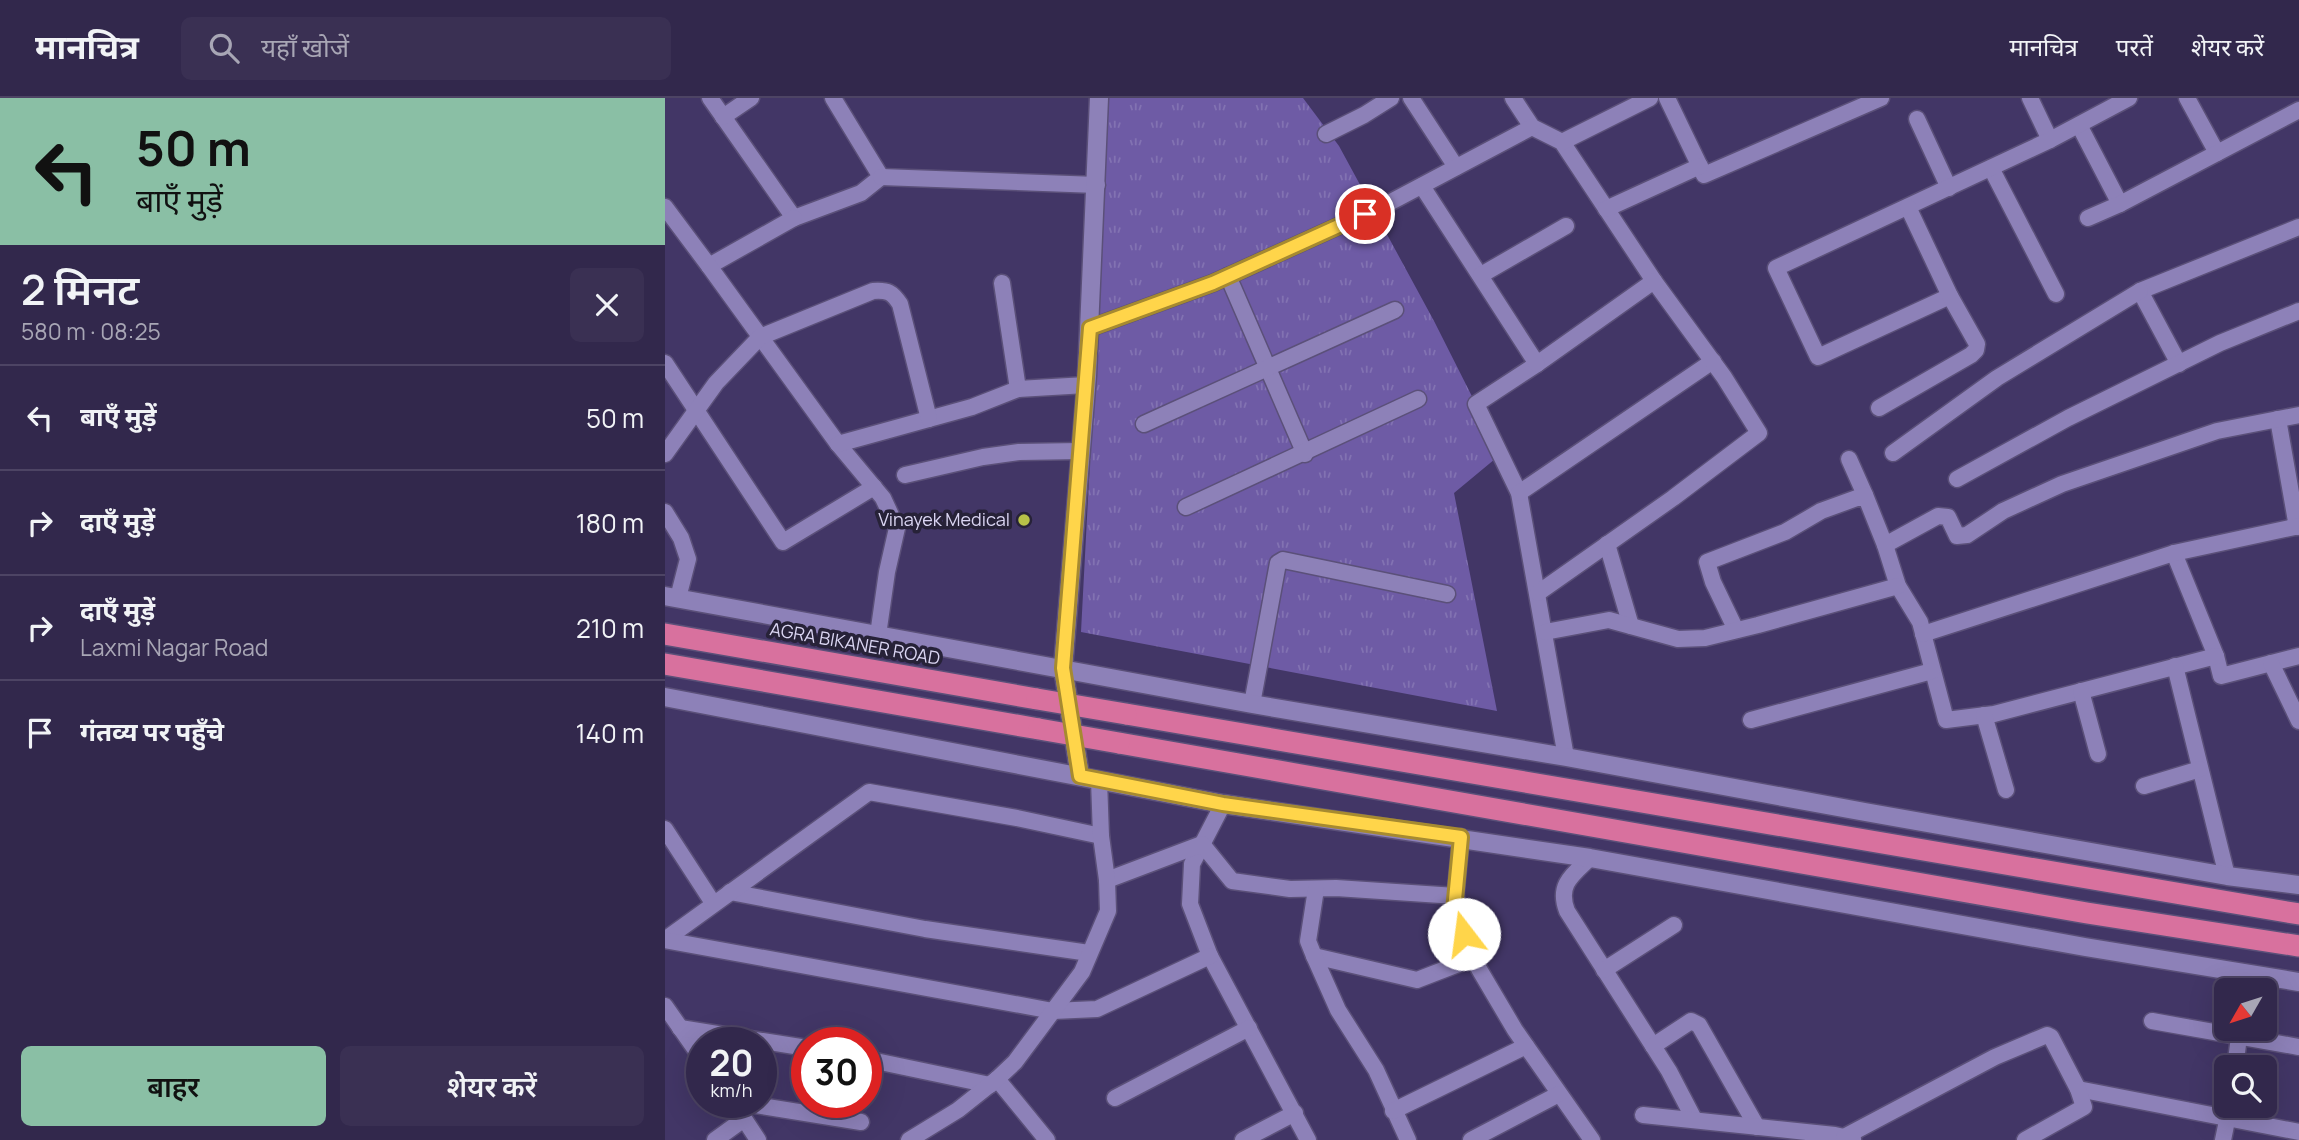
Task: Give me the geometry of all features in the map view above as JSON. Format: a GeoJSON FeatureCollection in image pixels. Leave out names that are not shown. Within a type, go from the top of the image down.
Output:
{"type":"FeatureCollection","features":[{"type":"Feature","properties":{"kind":"highway","name":"AGRA BIKANER ROAD"},"geometry":{"type":"LineString","coordinates":[[665,634],[2299,914]]}},
{"type":"Feature","properties":{"kind":"highway"},"geometry":{"type":"LineString","coordinates":[[665,664],[2087,913],[2299,946]]}},
{"type":"Feature","properties":{"kind":"street"},"geometry":{"type":"LineString","coordinates":[[710,98],[793,218]]}},
{"type":"Feature","properties":{"kind":"street"},"geometry":{"type":"LineString","coordinates":[[723,117],[751,98]]}},
{"type":"Feature","properties":{"kind":"street"},"geometry":{"type":"LineString","coordinates":[[851,98],[836,104],[881,177]]}},
{"type":"Feature","properties":{"kind":"street"},"geometry":{"type":"LineString","coordinates":[[1080,776],[1063,668],[1090,328],[1099,98]]}},
{"type":"Feature","properties":{"kind":"street"},"geometry":{"type":"LineString","coordinates":[[1326,134],[1391,98]]}},
{"type":"Feature","properties":{"kind":"street"},"geometry":{"type":"LineString","coordinates":[[1411,98],[1456,167]]}},
{"type":"Feature","properties":{"kind":"street"},"geometry":{"type":"LineString","coordinates":[[1513,98],[1532,127],[1562,142],[1654,281],[1713,361],[1759,433],[1538,593]]}},
{"type":"Feature","properties":{"kind":"street"},"geometry":{"type":"LineString","coordinates":[[1562,142],[1650,98]]}},
{"type":"Feature","properties":{"kind":"street"},"geometry":{"type":"LineString","coordinates":[[1667,98],[1704,175],[1881,98]]}},
{"type":"Feature","properties":{"kind":"street"},"geometry":{"type":"LineString","coordinates":[[2030,98],[2050,140]]}},
{"type":"Feature","properties":{"kind":"street"},"geometry":{"type":"LineString","coordinates":[[1950,296],[1818,357],[1776,268],[2050,140],[2129,98]]}},
{"type":"Feature","properties":{"kind":"street"},"geometry":{"type":"LineString","coordinates":[[2187,98],[2217,153]]}},
{"type":"Feature","properties":{"kind":"street"},"geometry":{"type":"LineString","coordinates":[[2088,218],[2120,204],[2299,110]]}},
{"type":"Feature","properties":{"kind":"street"},"geometry":{"type":"LineString","coordinates":[[1917,119],[1949,188]]}},
{"type":"Feature","properties":{"kind":"street"},"geometry":{"type":"LineString","coordinates":[[2079,125],[2120,204]]}},
{"type":"Feature","properties":{"kind":"street"},"geometry":{"type":"LineString","coordinates":[[1090,328],[1229,276],[1422,186],[1532,127]]}},
{"type":"Feature","properties":{"kind":"street"},"geometry":{"type":"LineString","coordinates":[[1606,209],[1700,166]]}},
{"type":"Feature","properties":{"kind":"street"},"geometry":{"type":"LineString","coordinates":[[1991,168],[2056,294]]}},
{"type":"Feature","properties":{"kind":"street"},"geometry":{"type":"LineString","coordinates":[[709,265],[793,218],[861,192],[881,177],[1097,185]]}},
{"type":"Feature","properties":{"kind":"street"},"geometry":{"type":"LineString","coordinates":[[1422,186],[1537,364]]}},
{"type":"Feature","properties":{"kind":"street"},"geometry":{"type":"LineString","coordinates":[[1879,408],[1976,350],[1976,344],[1950,296],[1908,206]]}},
{"type":"Feature","properties":{"kind":"street"},"geometry":{"type":"LineString","coordinates":[[665,207],[838,444],[883,498],[897,528],[878,635]]}},
{"type":"Feature","properties":{"kind":"street"},"geometry":{"type":"LineString","coordinates":[[1481,275],[1566,226]]}},
{"type":"Feature","properties":{"kind":"street"},"geometry":{"type":"LineString","coordinates":[[1893,453],[1997,378],[2140,291],[2299,227]]}},
{"type":"Feature","properties":{"kind":"street"},"geometry":{"type":"LineString","coordinates":[[1229,276],[1305,454]]}},
{"type":"Feature","properties":{"kind":"street"},"geometry":{"type":"LineString","coordinates":[[1566,757],[1519,493],[1475,404],[1537,364],[1654,281]]}},
{"type":"Feature","properties":{"kind":"street"},"geometry":{"type":"LineString","coordinates":[[1002,283],[1018,389]]}},
{"type":"Feature","properties":{"kind":"street"},"geometry":{"type":"LineString","coordinates":[[665,454],[716,383],[760,337],[873,291],[887,290],[900,304],[929,419]]}},
{"type":"Feature","properties":{"kind":"street"},"geometry":{"type":"LineString","coordinates":[[2140,291],[2179,364]]}},
{"type":"Feature","properties":{"kind":"street"},"geometry":{"type":"LineString","coordinates":[[1144,424],[1395,310]]}},
{"type":"Feature","properties":{"kind":"street"},"geometry":{"type":"LineString","coordinates":[[1957,479],[2068,418],[2220,343],[2299,311]]}},
{"type":"Feature","properties":{"kind":"street"},"geometry":{"type":"LineString","coordinates":[[1519,493],[1713,361]]}},
{"type":"Feature","properties":{"kind":"street"},"geometry":{"type":"LineString","coordinates":[[665,363],[783,542],[874,487]]}},
{"type":"Feature","properties":{"kind":"street"},"geometry":{"type":"LineString","coordinates":[[838,444],[972,407],[1018,389],[1086,385]]}},
{"type":"Feature","properties":{"kind":"street"},"geometry":{"type":"LineString","coordinates":[[1186,507],[1305,454],[1418,399]]}},
{"type":"Feature","properties":{"kind":"street"},"geometry":{"type":"LineString","coordinates":[[1885,545],[1938,516],[1948,517],[1957,536],[1967,535],[2003,511],[2061,484],[2217,431],[2299,415]]}},
{"type":"Feature","properties":{"kind":"street"},"geometry":{"type":"LineString","coordinates":[[1923,634],[2174,553],[2298,526],[2278,419]]}},
{"type":"Feature","properties":{"kind":"street"},"geometry":{"type":"LineString","coordinates":[[905,475],[983,457],[1019,452],[1080,451]]}},
{"type":"Feature","properties":{"kind":"street"},"geometry":{"type":"LineString","coordinates":[[1849,459],[1885,545],[1898,586],[1920,622],[1945,720],[1984,715],[2216,656]]}},
{"type":"Feature","properties":{"kind":"street"},"geometry":{"type":"LineString","coordinates":[[1736,630],[1713,582],[1707,562],[1785,532],[1821,511],[1865,495]]}},
{"type":"Feature","properties":{"kind":"street"},"geometry":{"type":"LineString","coordinates":[[665,513],[681,538],[688,559],[671,597],[1252,704],[1566,757],[2227,876],[2299,885]]}},
{"type":"Feature","properties":{"kind":"street"},"geometry":{"type":"LineString","coordinates":[[1607,544],[1631,626]]}},
{"type":"Feature","properties":{"kind":"street"},"geometry":{"type":"LineString","coordinates":[[2174,553],[2216,656],[2221,676],[2299,656]]}},
{"type":"Feature","properties":{"kind":"street"},"geometry":{"type":"LineString","coordinates":[[1252,704],[1277,563],[1283,560],[1447,594]]}},
{"type":"Feature","properties":{"kind":"street"},"geometry":{"type":"LineString","coordinates":[[1545,632],[1609,620],[1678,639],[1705,638],[1898,586]]}},
{"type":"Feature","properties":{"kind":"street"},"geometry":{"type":"LineString","coordinates":[[2271,663],[2299,721]]}},
{"type":"Feature","properties":{"kind":"street"},"geometry":{"type":"LineString","coordinates":[[2175,666],[2227,876]]}},
{"type":"Feature","properties":{"kind":"street"},"geometry":{"type":"LineString","coordinates":[[1751,720],[1932,671]]}},
{"type":"Feature","properties":{"kind":"street"},"geometry":{"type":"LineString","coordinates":[[2081,691],[2098,754]]}},
{"type":"Feature","properties":{"kind":"street"},"geometry":{"type":"LineString","coordinates":[[665,697],[1223,804],[1590,858],[2072,945],[2226,978]]}},
{"type":"Feature","properties":{"kind":"street"},"geometry":{"type":"LineString","coordinates":[[1984,715],[2005,790]]}},
{"type":"Feature","properties":{"kind":"street"},"geometry":{"type":"LineString","coordinates":[[2144,786],[2200,769]]}},
{"type":"Feature","properties":{"kind":"street"},"geometry":{"type":"LineString","coordinates":[[909,1140],[958,1110],[1015,1062],[1081,972],[1108,911],[1099,780]]}},
{"type":"Feature","properties":{"kind":"street"},"geometry":{"type":"LineString","coordinates":[[666,939],[869,793],[1017,818],[1101,836]]}},
{"type":"Feature","properties":{"kind":"street"},"geometry":{"type":"LineString","coordinates":[[1223,804],[1192,864],[1190,904],[1210,956],[1308,1140]]}},
{"type":"Feature","properties":{"kind":"street"},"geometry":{"type":"LineString","coordinates":[[665,829],[713,903]]}},
{"type":"Feature","properties":{"kind":"street"},"geometry":{"type":"LineString","coordinates":[[1461,837],[1454,910],[1475,958],[1526,1046],[1592,1140]]}},
{"type":"Feature","properties":{"kind":"street"},"geometry":{"type":"LineString","coordinates":[[1107,880],[1202,844]]}},
{"type":"Feature","properties":{"kind":"street"},"geometry":{"type":"LineString","coordinates":[[1202,844],[1232,881],[1290,889],[1456,896]]}},
{"type":"Feature","properties":{"kind":"street"},"geometry":{"type":"LineString","coordinates":[[1590,858],[1564,887],[1563,899],[1567,911],[1669,1071],[1694,1119]]}},
{"type":"Feature","properties":{"kind":"street"},"geometry":{"type":"LineString","coordinates":[[1316,889],[1308,940],[1338,1010],[1376,1070],[1408,1140]]}},
{"type":"Feature","properties":{"kind":"street"},"geometry":{"type":"LineString","coordinates":[[730,892],[925,929],[1089,953]]}},
{"type":"Feature","properties":{"kind":"street"},"geometry":{"type":"LineString","coordinates":[[1604,970],[1674,925]]}},
{"type":"Feature","properties":{"kind":"street"},"geometry":{"type":"LineString","coordinates":[[666,939],[783,963],[1053,1011],[1097,1009],[1210,956]]}},
{"type":"Feature","properties":{"kind":"street"},"geometry":{"type":"LineString","coordinates":[[1314,956],[1417,980],[1475,958]]}},
{"type":"Feature","properties":{"kind":"street"},"geometry":{"type":"LineString","coordinates":[[2277,982],[2299,982]]}},
{"type":"Feature","properties":{"kind":"street"},"geometry":{"type":"LineString","coordinates":[[665,1006],[686,1036]]}},
{"type":"Feature","properties":{"kind":"street"},"geometry":{"type":"LineString","coordinates":[[1653,1046],[1691,1021],[1699,1025],[1757,1127]]}},
{"type":"Feature","properties":{"kind":"street"},"geometry":{"type":"LineString","coordinates":[[2152,1021],[2214,1030]]}},
{"type":"Feature","properties":{"kind":"street"},"geometry":{"type":"LineString","coordinates":[[680,1028],[791,1045]]}},
{"type":"Feature","properties":{"kind":"street"},"geometry":{"type":"LineString","coordinates":[[1115,1098],[1249,1028]]}},
{"type":"Feature","properties":{"kind":"street"},"geometry":{"type":"LineString","coordinates":[[1643,1115],[1694,1119],[1817,1137],[1850,1138],[1899,1105],[2043,1035],[2051,1037],[2084,1104],[2082,1110],[2025,1140]]}},
{"type":"Feature","properties":{"kind":"street"},"geometry":{"type":"LineString","coordinates":[[2273,1041],[2299,1047]]}},
{"type":"Feature","properties":{"kind":"street"},"geometry":{"type":"LineString","coordinates":[[1393,1111],[1526,1046]]}},
{"type":"Feature","properties":{"kind":"street"},"geometry":{"type":"LineString","coordinates":[[882,1062],[993,1082],[1047,1140]]}},
{"type":"Feature","properties":{"kind":"street"},"geometry":{"type":"LineString","coordinates":[[2078,1088],[2214,1111]]}},
{"type":"Feature","properties":{"kind":"street"},"geometry":{"type":"LineString","coordinates":[[1471,1140],[1559,1094]]}},
{"type":"Feature","properties":{"kind":"street"},"geometry":{"type":"LineString","coordinates":[[777,1109],[861,1122]]}},
{"type":"Feature","properties":{"kind":"street"},"geometry":{"type":"LineString","coordinates":[[1243,1140],[1295,1113]]}},
{"type":"Feature","properties":{"kind":"street"},"geometry":{"type":"LineString","coordinates":[[2223,1140],[2227,1118]]}},
{"type":"Feature","properties":{"kind":"street"},"geometry":{"type":"LineString","coordinates":[[2247,1118],[2299,1132]]}},
{"type":"Feature","properties":{"kind":"street"},"geometry":{"type":"LineString","coordinates":[[715,1140],[744,1119],[758,1140]]}},
{"type":"Feature","properties":{"kind":"green space"},"geometry":{"type":"Polygon","coordinates":[[[1109,98],[1303,98],[1339,146],[1434,321],[1501,454],[1454,493],[1497,711],[1081,632],[1109,98]]]}},
{"type":"Feature","properties":{"kind":"place","name":"Vinayek Medical"},"geometry":{"type":"Point","coordinates":[1024,520]}},
{"type":"Feature","properties":{"kind":"route"},"geometry":{"type":"LineString","coordinates":[[1365,214],[1213,283],[1090,328],[1063,668],[1080,776],[1223,804],[1461,837],[1454,910],[1464,934]]}}]}
